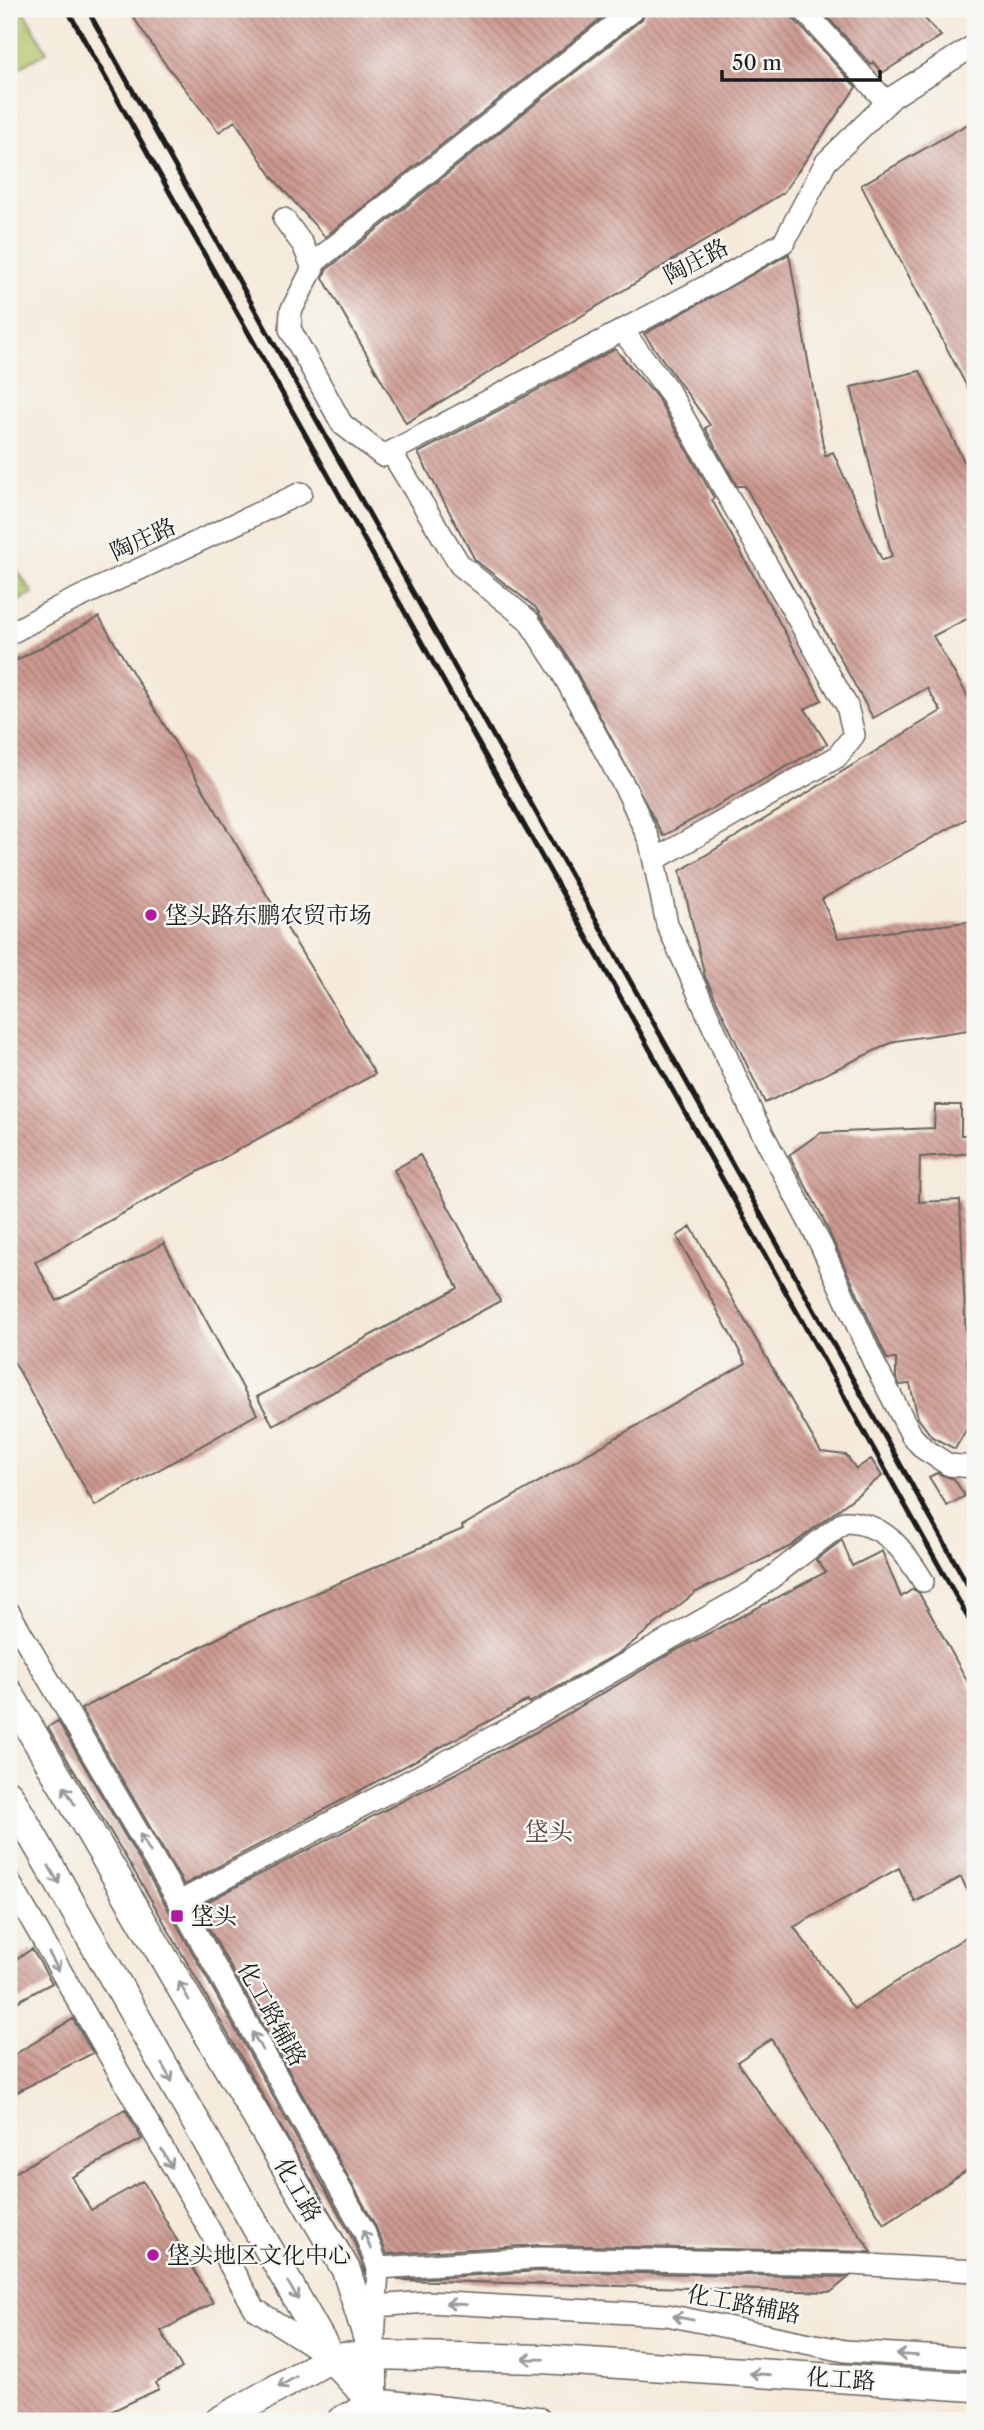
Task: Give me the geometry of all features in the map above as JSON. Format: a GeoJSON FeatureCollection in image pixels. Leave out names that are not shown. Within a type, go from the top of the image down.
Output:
{"type":"FeatureCollection","features":[{"type":"Feature","properties":{"kind":"main road","name":"化工路"},"geometry":{"type":"LineString","coordinates":[[9,1693],[346,2270],[373,2355],[542,2359],[975,2387]]}},
{"type":"Feature","properties":{"kind":"main road"},"geometry":{"type":"LineString","coordinates":[[9,1795],[331,2358],[373,2403]]}},
{"type":"Feature","properties":{"kind":"main road"},"geometry":{"type":"LineString","coordinates":[[219,2421],[331,2358],[373,2355],[373,2403]]}},
{"type":"Feature","properties":{"kind":"main road"},"geometry":{"type":"LineString","coordinates":[[341,2421],[373,2403],[537,2421]]}},
{"type":"Feature","properties":{"kind":"street"},"geometry":{"type":"LineString","coordinates":[[311,265],[634,9]]}},
{"type":"Feature","properties":{"kind":"street"},"geometry":{"type":"LineString","coordinates":[[803,9],[887,103]]}},
{"type":"Feature","properties":{"kind":"street","name":"陶庄路"},"geometry":{"type":"LineString","coordinates":[[387,454],[784,242],[826,162],[887,103],[975,45]]}},
{"type":"Feature","properties":{"kind":"street"},"geometry":{"type":"LineString","coordinates":[[284,219],[303,245],[313,268],[291,311],[290,329],[342,424],[387,454],[460,565],[528,620],[547,650],[629,795],[650,842],[667,924],[753,1115],[821,1245],[912,1436],[924,1449],[949,1465],[975,1467]]}},
{"type":"Feature","properties":{"kind":"street"},"geometry":{"type":"LineString","coordinates":[[622,330],[668,390],[847,706],[854,735],[836,757],[654,860]]}},
{"type":"Feature","properties":{"kind":"street","name":"陶庄路"},"geometry":{"type":"LineString","coordinates":[[9,634],[61,606],[301,493]]}},
{"type":"Feature","properties":{"kind":"street"},"geometry":{"type":"LineString","coordinates":[[179,1902],[535,1715],[742,1598],[787,1568],[844,1522],[862,1522],[880,1530],[905,1552],[923,1581]]}},
{"type":"Feature","properties":{"kind":"street","name":"化工路辅路"},"geometry":{"type":"LineString","coordinates":[[9,1612],[179,1902],[364,2231],[378,2268],[373,2355]]}},
{"type":"Feature","properties":{"kind":"street"},"geometry":{"type":"LineString","coordinates":[[9,1881],[255,2309],[331,2358]]}},
{"type":"Feature","properties":{"kind":"street"},"geometry":{"type":"LineString","coordinates":[[378,2268],[540,2258],[851,2264],[975,2271]]}},
{"type":"Feature","properties":{"kind":"street","name":"化工路辅路"},"geometry":{"type":"LineString","coordinates":[[376,2306],[427,2302],[667,2315],[845,2351],[975,2359]]}},
{"type":"Feature","properties":{"kind":"street"},"geometry":{"type":"LineString","coordinates":[[373,2403],[404,2421]]}},
{"type":"Feature","properties":{"kind":"green space"},"geometry":{"type":"Polygon","coordinates":[[[9,9],[23,9],[47,52],[9,74],[9,9]]]}},
{"type":"Feature","properties":{"kind":"green space"},"geometry":{"type":"Polygon","coordinates":[[[9,559],[33,593],[9,606],[9,559]]]}},
{"type":"Feature","properties":{"kind":"building"},"geometry":{"type":"Polygon","coordinates":[[[128,9],[613,9],[325,237],[273,178],[235,121],[219,132],[160,57],[128,9]]]}},
{"type":"Feature","properties":{"kind":"building"},"geometry":{"type":"Polygon","coordinates":[[[647,9],[790,9],[793,18],[856,87],[783,193],[406,423],[323,278],[326,270],[642,19],[647,9]]]}},
{"type":"Feature","properties":{"kind":"building"},"geometry":{"type":"Polygon","coordinates":[[[820,9],[916,9],[941,36],[882,73],[873,62],[871,65],[820,9]]]}},
{"type":"Feature","properties":{"kind":"building"},"geometry":{"type":"Polygon","coordinates":[[[975,120],[975,402],[861,185],[975,120]]]}},
{"type":"Feature","properties":{"kind":"building"},"geometry":{"type":"Polygon","coordinates":[[[789,254],[825,456],[833,452],[882,560],[892,557],[851,387],[920,371],[975,484],[975,615],[933,636],[975,709],[975,814],[822,899],[838,938],[975,921],[975,1029],[895,1041],[765,1103],[705,977],[680,871],[941,711],[927,688],[873,718],[745,486],[737,486],[705,428],[710,425],[644,334],[789,254]]]}},
{"type":"Feature","properties":{"kind":"building"},"geometry":{"type":"Polygon","coordinates":[[[615,349],[657,397],[714,498],[712,500],[822,700],[805,709],[827,744],[663,836],[571,662],[535,607],[475,560],[418,453],[615,349]]]}},
{"type":"Feature","properties":{"kind":"building","name":"垡头路东鹏农贸市场"},"geometry":{"type":"Polygon","coordinates":[[[99,617],[375,1074],[35,1262],[57,1301],[164,1243],[257,1414],[95,1506],[9,1353],[9,664],[99,617]]]}},
{"type":"Feature","properties":{"kind":"building"},"geometry":{"type":"Polygon","coordinates":[[[935,1105],[961,1105],[961,1135],[975,1135],[975,1153],[920,1157],[919,1202],[960,1200],[969,1408],[968,1427],[955,1449],[932,1437],[918,1418],[910,1384],[900,1385],[896,1378],[896,1359],[887,1359],[820,1212],[789,1155],[820,1133],[934,1128],[935,1105]]]}},
{"type":"Feature","properties":{"kind":"building"},"geometry":{"type":"Polygon","coordinates":[[[420,1155],[500,1301],[273,1425],[257,1397],[458,1288],[394,1170],[420,1155]]]}},
{"type":"Feature","properties":{"kind":"building"},"geometry":{"type":"Polygon","coordinates":[[[691,1227],[821,1452],[846,1455],[856,1469],[871,1459],[882,1476],[791,1546],[696,1592],[622,1651],[184,1885],[81,1709],[249,1622],[463,1529],[462,1526],[746,1363],[677,1236],[691,1227]]]}},
{"type":"Feature","properties":{"kind":"building"},"geometry":{"type":"Polygon","coordinates":[[[937,1473],[954,1479],[965,1496],[947,1506],[929,1477],[937,1473]]]}},
{"type":"Feature","properties":{"kind":"building"},"geometry":{"type":"Polygon","coordinates":[[[842,1540],[852,1566],[882,1551],[901,1597],[913,1589],[919,1593],[975,1695],[975,1907],[961,1877],[915,1902],[899,1868],[794,1927],[854,2009],[975,1931],[975,2165],[884,2224],[771,2039],[737,2062],[872,2252],[540,2245],[387,2254],[375,2225],[197,1907],[538,1731],[673,1652],[826,1572],[816,1560],[842,1540]]]}},
{"type":"Feature","properties":{"kind":"building"},"geometry":{"type":"Polygon","coordinates":[[[58,1721],[168,1909],[352,2237],[365,2274],[153,1903],[48,1727],[58,1721]]]}},
{"type":"Feature","properties":{"kind":"building"},"geometry":{"type":"Polygon","coordinates":[[[32,1949],[52,1983],[9,2006],[9,1964],[32,1949]]]}},
{"type":"Feature","properties":{"kind":"building"},"geometry":{"type":"Polygon","coordinates":[[[73,2019],[93,2053],[9,2096],[9,2058],[73,2019]]]}},
{"type":"Feature","properties":{"kind":"building"},"geometry":{"type":"Polygon","coordinates":[[[125,2109],[142,2139],[72,2177],[91,2210],[143,2181],[213,2303],[161,2331],[182,2368],[155,2383],[159,2389],[91,2421],[9,2421],[9,2176],[125,2109]]]}},
{"type":"Feature","properties":{"kind":"building"},"geometry":{"type":"Polygon","coordinates":[[[540,2271],[849,2277],[831,2292],[397,2280],[540,2271]]]}},
{"type":"Feature","properties":{"kind":"railway"},"geometry":{"type":"LineString","coordinates":[[67,9],[975,1630]]}},
{"type":"Feature","properties":{"kind":"railway"},"geometry":{"type":"LineString","coordinates":[[87,9],[975,1598]]}},
{"type":"Feature","properties":{"kind":"place","name":"垡头路东鹏农贸市场"},"geometry":{"type":"Point","coordinates":[151,915]}},
{"type":"Feature","properties":{"kind":"place","name":"垡头"},"geometry":{"type":"Point","coordinates":[177,1916]}},
{"type":"Feature","properties":{"kind":"place","name":"垡头地区文化中心"},"geometry":{"type":"Point","coordinates":[153,2255]}},
{"type":"Feature","properties":{"kind":"district","name":"垡头"},"geometry":{"type":"Point","coordinates":[549,1832]}}]}
